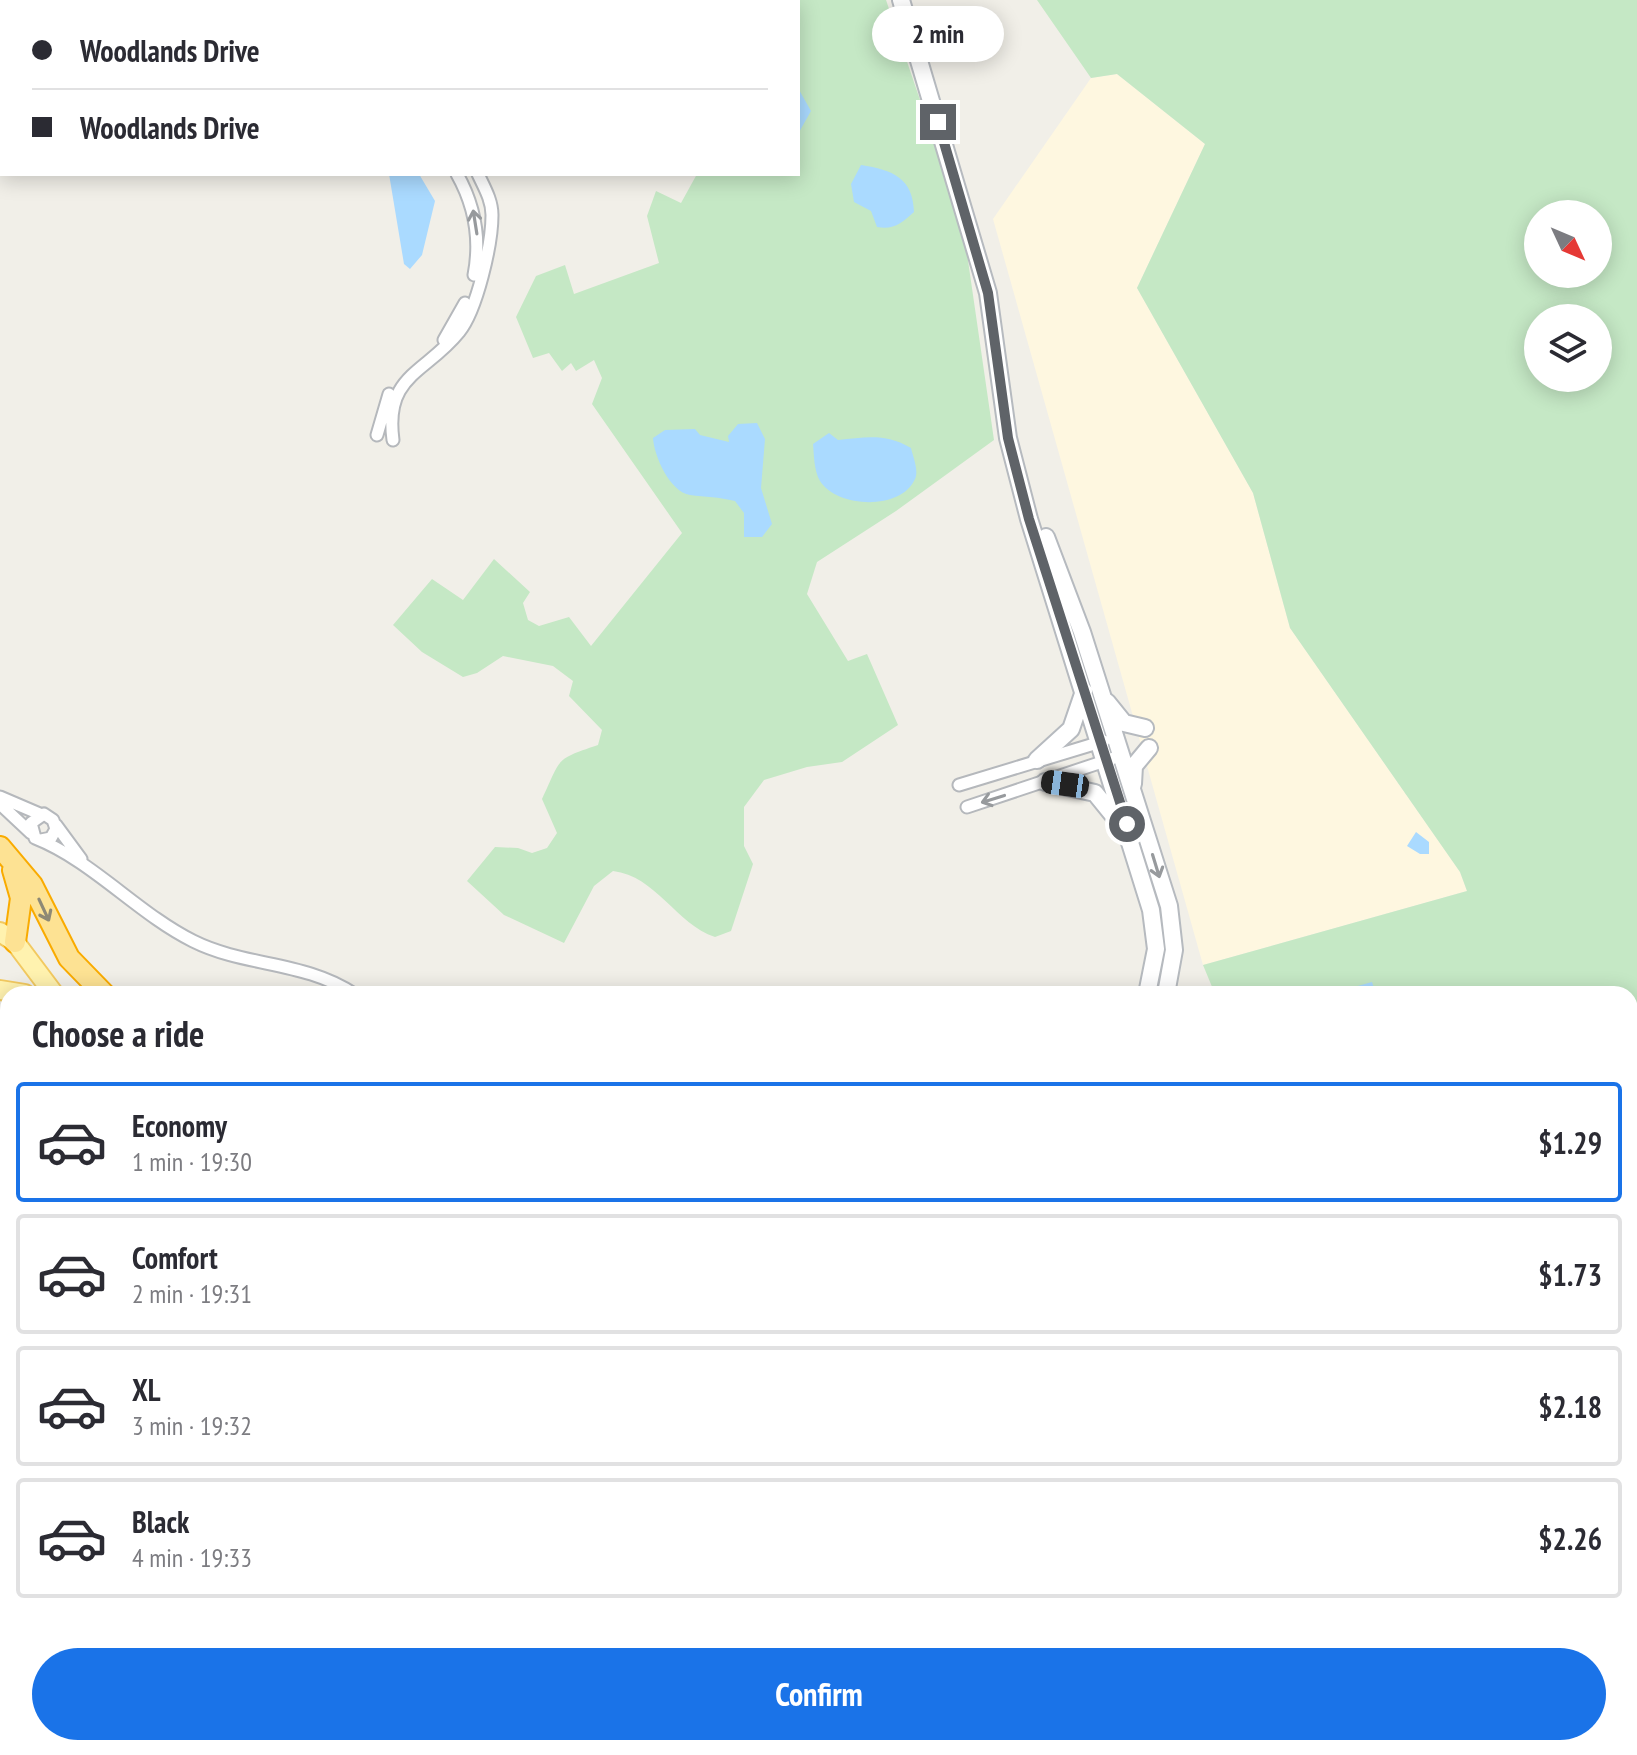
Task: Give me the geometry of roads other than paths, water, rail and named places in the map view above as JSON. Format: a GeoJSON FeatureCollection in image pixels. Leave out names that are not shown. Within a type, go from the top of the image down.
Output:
{"type":"FeatureCollection","features":[{"type":"Feature","properties":{"kind":"highway"},"geometry":{"type":"LineString","coordinates":[[0,847],[32,885],[69,958],[96,986]]}},
{"type":"Feature","properties":{"kind":"highway"},"geometry":{"type":"LineString","coordinates":[[0,854],[19,882],[7,937]]}},
{"type":"Feature","properties":{"kind":"main road"},"geometry":{"type":"LineString","coordinates":[[901,0],[988,293],[1008,438],[1029,519],[1114,758],[1156,931],[1154,968],[1149,986]]}},
{"type":"Feature","properties":{"kind":"main road"},"geometry":{"type":"LineString","coordinates":[[1092,690],[1124,723],[1145,728]]}},
{"type":"Feature","properties":{"kind":"main road"},"geometry":{"type":"LineString","coordinates":[[1037,760],[1071,729],[1092,690]]}},
{"type":"Feature","properties":{"kind":"main road"},"geometry":{"type":"LineString","coordinates":[[1134,794],[1134,766],[1149,748]]}},
{"type":"Feature","properties":{"kind":"main road"},"geometry":{"type":"LineString","coordinates":[[1114,758],[1134,794],[1173,930],[1173,969],[1168,986]]}},
{"type":"Feature","properties":{"kind":"main road"},"geometry":{"type":"LineString","coordinates":[[1045,782],[1079,787],[1101,798],[1135,851]]}},
{"type":"Feature","properties":{"kind":"main road"},"geometry":{"type":"LineString","coordinates":[[7,937],[47,986]]}},
{"type":"Feature","properties":{"kind":"street"},"geometry":{"type":"LineString","coordinates":[[377,435],[393,387],[447,337],[472,285],[477,252],[476,223],[471,202],[458,176]]}},
{"type":"Feature","properties":{"kind":"street"},"geometry":{"type":"LineString","coordinates":[[393,440],[391,412],[401,385],[450,342],[470,312],[486,258],[492,214],[479,176]]}},
{"type":"Feature","properties":{"kind":"street"},"geometry":{"type":"LineString","coordinates":[[959,785],[1108,740]]}},
{"type":"Feature","properties":{"kind":"street"},"geometry":{"type":"LineString","coordinates":[[967,807],[1114,758]]}},
{"type":"Feature","properties":{"kind":"street"},"geometry":{"type":"LineString","coordinates":[[0,797],[51,817],[91,872]]}},
{"type":"Feature","properties":{"kind":"street"},"geometry":{"type":"LineString","coordinates":[[0,804],[36,836],[161,923],[194,941],[323,976],[340,986]]}},
{"type":"Feature","properties":{"kind":"street"},"geometry":{"type":"LineString","coordinates":[[36,836],[33,820],[42,815]]}},
{"type":"Feature","properties":{"kind":"street"},"geometry":{"type":"LineString","coordinates":[[36,836],[53,836],[56,825]]}},
{"type":"Feature","properties":{"kind":"water"},"geometry":{"type":"Polygon","coordinates":[[[800,92],[811,111],[800,130],[800,92]]]}},
{"type":"Feature","properties":{"kind":"water"},"geometry":{"type":"Polygon","coordinates":[[[861,165],[892,173],[899,178],[910,191],[914,212],[897,225],[877,227],[871,211],[854,202],[851,184],[861,165]]]}},
{"type":"Feature","properties":{"kind":"water"},"geometry":{"type":"Polygon","coordinates":[[[389,176],[420,176],[435,201],[422,255],[410,269],[404,264],[389,176]]]}},
{"type":"Feature","properties":{"kind":"water"},"geometry":{"type":"Polygon","coordinates":[[[757,423],[765,439],[761,488],[772,524],[762,537],[744,537],[744,513],[735,501],[690,495],[676,487],[660,463],[653,438],[665,430],[695,429],[700,435],[729,442],[728,436],[738,424],[757,423]]]}},
{"type":"Feature","properties":{"kind":"water"},"geometry":{"type":"Polygon","coordinates":[[[829,433],[838,440],[867,437],[902,443],[911,448],[915,479],[897,497],[883,501],[854,501],[840,497],[820,481],[815,468],[813,444],[829,433]]]}},
{"type":"Feature","properties":{"kind":"water"},"geometry":{"type":"Polygon","coordinates":[[[1416,832],[1429,842],[1429,854],[1420,854],[1407,846],[1416,832]]]}}]}
